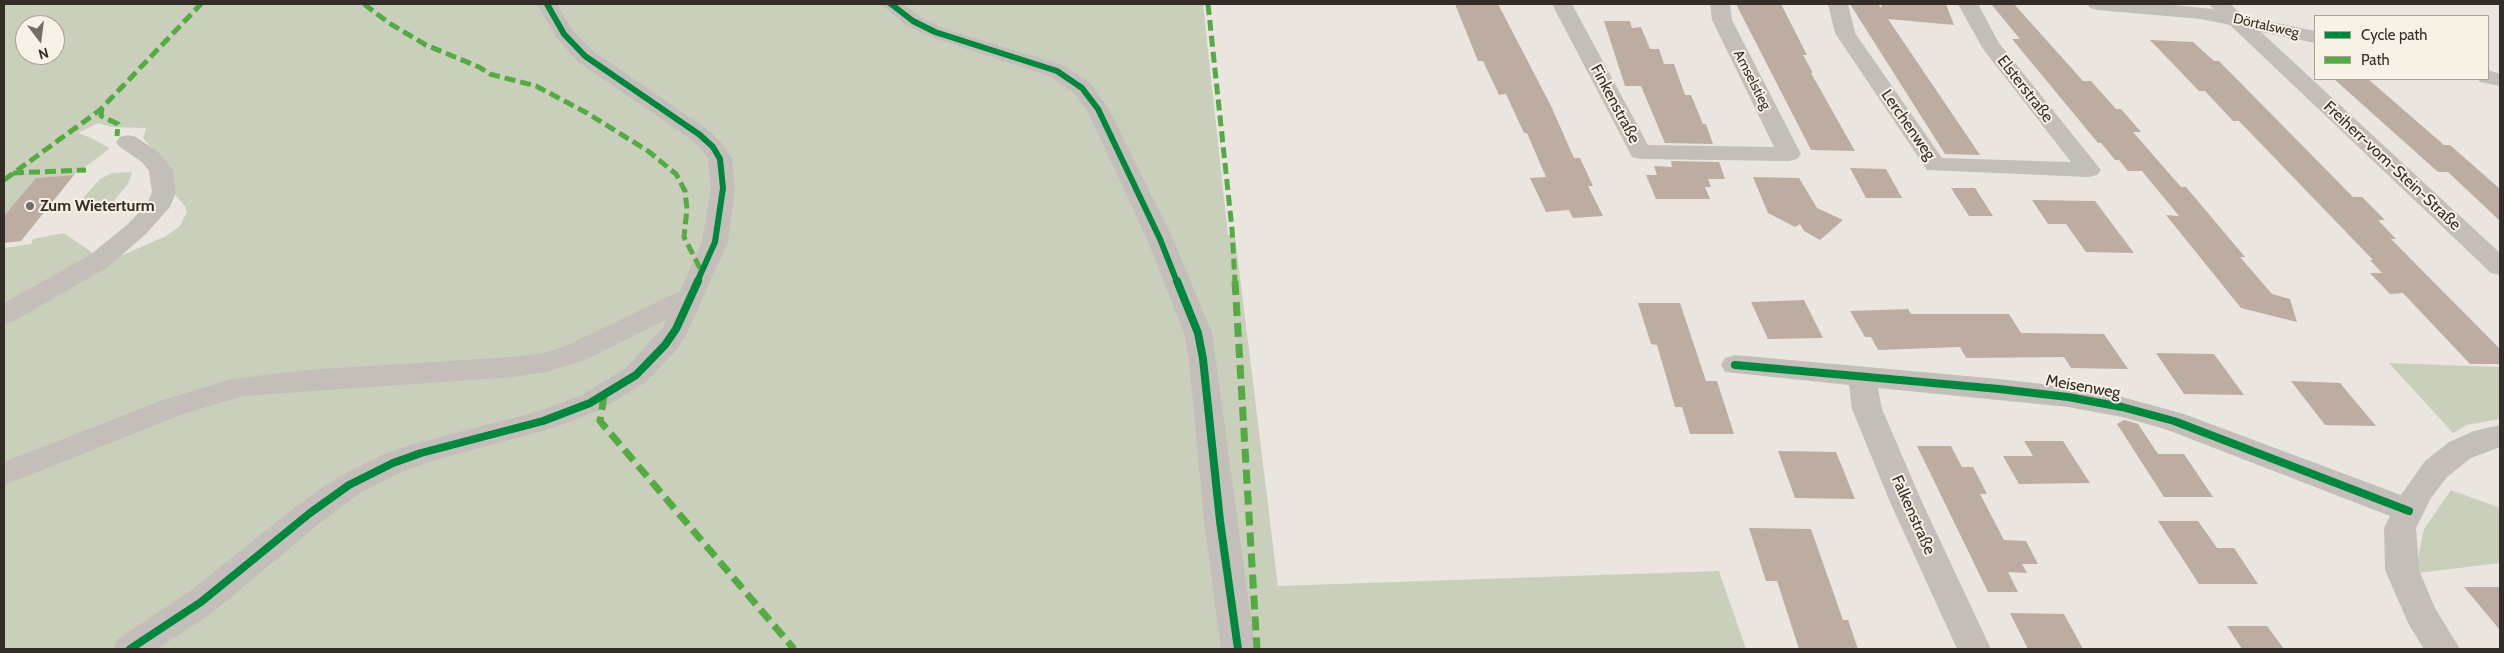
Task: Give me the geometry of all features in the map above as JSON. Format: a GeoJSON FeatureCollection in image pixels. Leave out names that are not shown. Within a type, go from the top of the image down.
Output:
{"type":"FeatureCollection","features":[{"type":"Feature","properties":{"kind":"street"},"geometry":{"type":"LineString","coordinates":[[130,649],[201,602],[317,507],[365,476],[393,463],[445,445],[558,416],[590,403],[619,388],[636,375],[665,345],[676,329],[714,242],[720,219],[723,176],[717,152],[700,135],[585,56],[560,28],[548,4]]}},
{"type":"Feature","properties":{"kind":"street"},"geometry":{"type":"LineString","coordinates":[[890,4],[913,22],[935,32],[1057,71],[1082,88],[1098,108],[1160,239],[1198,333],[1203,359],[1219,496],[1220,521],[1238,649]]}},
{"type":"Feature","properties":{"kind":"street","name":"Finkenstraße"},"geometry":{"type":"LineString","coordinates":[[1562,4],[1640,152],[1789,154]]}},
{"type":"Feature","properties":{"kind":"street","name":"Amselstieg"},"geometry":{"type":"LineString","coordinates":[[1720,4],[1722,20],[1789,154]]}},
{"type":"Feature","properties":{"kind":"street","name":"Lerchenweg"},"geometry":{"type":"LineString","coordinates":[[1838,4],[1845,33],[1935,165],[2089,170]]}},
{"type":"Feature","properties":{"kind":"street","name":"Elsterstraße"},"geometry":{"type":"LineString","coordinates":[[1968,4],[1990,45],[2089,170]]}},
{"type":"Feature","properties":{"kind":"street","name":"Dörtalsweg"},"geometry":{"type":"LineString","coordinates":[[2097,4],[2202,13],[2227,11],[2314,37]]}},
{"type":"Feature","properties":{"kind":"street","name":"Freiherr-vom-Stein-Straße"},"geometry":{"type":"LineString","coordinates":[[2227,11],[2500,267]]}},
{"type":"Feature","properties":{"kind":"street"},"geometry":{"type":"LineString","coordinates":[[4,315],[99,261],[146,221],[158,207],[164,192],[161,170],[150,157],[128,142]]}},
{"type":"Feature","properties":{"kind":"street"},"geometry":{"type":"LineString","coordinates":[[2473,242],[2500,247]]}},
{"type":"Feature","properties":{"kind":"street"},"geometry":{"type":"LineString","coordinates":[[4,474],[173,407],[242,386],[306,380],[513,367],[546,362],[578,352],[691,296]]}},
{"type":"Feature","properties":{"kind":"street","name":"Meisenweg"},"geometry":{"type":"LineString","coordinates":[[1735,365],[2068,397],[2122,407],[2192,428],[2409,511]]}},
{"type":"Feature","properties":{"kind":"street","name":"Falkenstraße"},"geometry":{"type":"LineString","coordinates":[[1862,377],[1867,409],[1906,502],[1974,649]]}},
{"type":"Feature","properties":{"kind":"street"},"geometry":{"type":"LineString","coordinates":[[2443,649],[2420,615],[2402,570],[2400,528],[2418,492],[2436,469],[2460,450],[2485,439],[2500,436]]}},
{"type":"Feature","properties":{"kind":"green space"},"geometry":{"type":"Polygon","coordinates":[[[4,4],[1203,4],[1228,235],[1235,236],[1278,586],[1719,571],[1746,649],[4,649],[4,248],[31,244],[33,239],[64,233],[97,256],[102,264],[166,236],[180,226],[187,212],[185,206],[173,193],[161,160],[143,138],[146,128],[111,127],[98,123],[78,133],[109,148],[108,150],[74,175],[36,178],[7,216],[4,216],[4,4]]]}},
{"type":"Feature","properties":{"kind":"green space"},"geometry":{"type":"Polygon","coordinates":[[[132,172],[128,184],[113,202],[77,205],[100,179],[112,173],[132,172]]]}},
{"type":"Feature","properties":{"kind":"green space"},"geometry":{"type":"Polygon","coordinates":[[[2389,363],[2500,367],[2500,419],[2467,425],[2453,433],[2389,363]]]}},
{"type":"Feature","properties":{"kind":"green space"},"geometry":{"type":"Polygon","coordinates":[[[2451,490],[2500,508],[2500,563],[2418,573],[2417,562],[2424,529],[2451,490]]]}},
{"type":"Feature","properties":{"kind":"building"},"geometry":{"type":"Polygon","coordinates":[[[1455,4],[1498,4],[1551,106],[1574,158],[1580,158],[1593,186],[1588,186],[1603,216],[1573,218],[1569,210],[1546,212],[1530,178],[1546,177],[1527,133],[1524,133],[1506,94],[1499,95],[1483,61],[1478,61],[1455,4]]]}},
{"type":"Feature","properties":{"kind":"building"},"geometry":{"type":"Polygon","coordinates":[[[1736,4],[1781,4],[1807,55],[1803,55],[1813,73],[1811,73],[1855,151],[1811,150],[1736,4]]]}},
{"type":"Feature","properties":{"kind":"building"},"geometry":{"type":"Polygon","coordinates":[[[1850,4],[1878,4],[1881,8],[1882,4],[1946,4],[1954,25],[1888,19],[1980,155],[1945,154],[1850,4]]]}},
{"type":"Feature","properties":{"kind":"building"},"geometry":{"type":"Polygon","coordinates":[[[1991,4],[2014,4],[2083,81],[2091,81],[2116,109],[2121,109],[2141,132],[2133,132],[2181,187],[2186,187],[2245,257],[2240,257],[2272,294],[2290,299],[2297,322],[2241,308],[2166,215],[2179,216],[2142,171],[2128,171],[2119,160],[2115,160],[2101,143],[2098,143],[2012,39],[2020,39],[1991,4]]]}},
{"type":"Feature","properties":{"kind":"building"},"geometry":{"type":"Polygon","coordinates":[[[1604,21],[1630,21],[1632,28],[1641,27],[1650,49],[1659,49],[1664,64],[1674,64],[1685,95],[1691,95],[1703,124],[1706,124],[1713,144],[1665,143],[1641,86],[1625,86],[1604,21]]]}},
{"type":"Feature","properties":{"kind":"building"},"geometry":{"type":"Polygon","coordinates":[[[2150,40],[2193,42],[2214,61],[2219,61],[2353,197],[2362,197],[2385,220],[2378,220],[2396,239],[2391,239],[2500,349],[2500,364],[2470,364],[2403,293],[2390,294],[2370,273],[2382,273],[2370,260],[2373,260],[2239,121],[2233,121],[2205,91],[2199,91],[2150,40]]]}},
{"type":"Feature","properties":{"kind":"building"},"geometry":{"type":"Polygon","coordinates":[[[2335,80],[2369,80],[2444,145],[2450,145],[2500,189],[2500,221],[2448,172],[2438,172],[2335,80]]]}},
{"type":"Feature","properties":{"kind":"building"},"geometry":{"type":"Polygon","coordinates":[[[1671,161],[1719,162],[1725,179],[1708,179],[1711,187],[1705,187],[1710,199],[1656,199],[1646,175],[1657,175],[1654,166],[1672,167],[1671,161]]]}},
{"type":"Feature","properties":{"kind":"building"},"geometry":{"type":"Polygon","coordinates":[[[1850,168],[1886,169],[1902,198],[1866,198],[1850,168]]]}},
{"type":"Feature","properties":{"kind":"building","name":"Zum Wieterturm"},"geometry":{"type":"Polygon","coordinates":[[[74,175],[21,241],[4,243],[4,216],[36,178],[74,175]]]}},
{"type":"Feature","properties":{"kind":"building"},"geometry":{"type":"Polygon","coordinates":[[[1753,177],[1799,178],[1817,208],[1843,220],[1820,240],[1804,231],[1800,224],[1795,227],[1768,213],[1753,177]]]}},
{"type":"Feature","properties":{"kind":"building"},"geometry":{"type":"Polygon","coordinates":[[[1951,188],[1975,188],[1993,216],[1969,216],[1951,188]]]}},
{"type":"Feature","properties":{"kind":"building"},"geometry":{"type":"Polygon","coordinates":[[[2032,200],[2095,201],[2134,253],[2086,252],[2066,224],[2048,224],[2032,200]]]}},
{"type":"Feature","properties":{"kind":"building"},"geometry":{"type":"Polygon","coordinates":[[[1804,300],[1823,338],[1768,339],[1751,302],[1804,300]]]}},
{"type":"Feature","properties":{"kind":"building"},"geometry":{"type":"Polygon","coordinates":[[[1638,303],[1680,303],[1706,381],[1717,381],[1734,434],[1690,434],[1682,407],[1675,407],[1657,345],[1651,344],[1638,303]]]}},
{"type":"Feature","properties":{"kind":"building"},"geometry":{"type":"Polygon","coordinates":[[[1908,309],[1911,314],[2009,314],[2021,333],[2104,334],[2128,369],[2071,368],[2064,357],[1966,358],[1960,347],[1878,350],[1871,337],[1865,337],[1850,311],[1908,309]]]}},
{"type":"Feature","properties":{"kind":"building"},"geometry":{"type":"Polygon","coordinates":[[[2156,353],[2214,354],[2244,395],[2184,394],[2156,353]]]}},
{"type":"Feature","properties":{"kind":"building"},"geometry":{"type":"Polygon","coordinates":[[[2291,381],[2340,383],[2376,426],[2325,425],[2291,381]]]}},
{"type":"Feature","properties":{"kind":"building"},"geometry":{"type":"Polygon","coordinates":[[[2124,420],[2138,424],[2158,454],[2184,454],[2213,497],[2164,497],[2117,424],[2124,420]]]}},
{"type":"Feature","properties":{"kind":"building"},"geometry":{"type":"Polygon","coordinates":[[[2024,441],[2063,441],[2090,483],[2019,484],[2003,456],[2033,456],[2024,441]]]}},
{"type":"Feature","properties":{"kind":"building"},"geometry":{"type":"Polygon","coordinates":[[[1917,446],[1951,446],[1962,467],[1973,467],[1987,494],[1980,494],[2004,540],[2026,541],[2038,564],[2022,564],[2027,573],[2008,572],[2018,592],[1988,592],[1917,446]]]}},
{"type":"Feature","properties":{"kind":"building"},"geometry":{"type":"Polygon","coordinates":[[[1778,451],[1836,452],[1855,499],[1795,498],[1778,451]]]}},
{"type":"Feature","properties":{"kind":"building"},"geometry":{"type":"Polygon","coordinates":[[[2158,521],[2198,521],[2217,548],[2234,548],[2258,584],[2199,584],[2158,521]]]}},
{"type":"Feature","properties":{"kind":"building"},"geometry":{"type":"Polygon","coordinates":[[[1749,528],[1811,529],[1843,620],[1848,620],[1858,649],[1799,649],[1777,581],[1766,581],[1749,528]]]}},
{"type":"Feature","properties":{"kind":"building"},"geometry":{"type":"Polygon","coordinates":[[[2464,587],[2500,587],[2500,630],[2464,587]]]}},
{"type":"Feature","properties":{"kind":"building"},"geometry":{"type":"Polygon","coordinates":[[[2010,613],[2064,614],[2083,649],[2028,649],[2010,613]]]}},
{"type":"Feature","properties":{"kind":"building"},"geometry":{"type":"Polygon","coordinates":[[[2227,626],[2267,626],[2284,649],[2242,649],[2227,626]]]}},
{"type":"Feature","properties":{"kind":"marked path"},"geometry":{"type":"LineString","coordinates":[[4,180],[100,110],[201,4]]}},
{"type":"Feature","properties":{"kind":"marked path"},"geometry":{"type":"LineString","coordinates":[[364,4],[389,23],[426,45],[479,67],[490,74],[536,86],[587,113],[648,151],[676,174],[685,191],[687,209],[684,237],[702,272]]}},
{"type":"Feature","properties":{"kind":"marked path"},"geometry":{"type":"LineString","coordinates":[[1208,4],[1232,229],[1257,649]]}},
{"type":"Feature","properties":{"kind":"marked path"},"geometry":{"type":"LineString","coordinates":[[102,108],[101,116],[118,124],[117,136]]}},
{"type":"Feature","properties":{"kind":"marked path"},"geometry":{"type":"LineString","coordinates":[[13,173],[86,170]]}},
{"type":"Feature","properties":{"kind":"marked path"},"geometry":{"type":"LineString","coordinates":[[604,396],[600,421],[794,649]]}},
{"type":"Feature","properties":{"kind":"cycle path"},"geometry":{"type":"LineString","coordinates":[[130,649],[201,602],[310,513],[349,485],[393,463],[421,453],[543,421],[590,403],[636,375],[665,345],[676,329],[715,242],[723,188],[720,159],[713,147],[700,135],[585,56],[564,34],[547,4]]}},
{"type":"Feature","properties":{"kind":"cycle path"},"geometry":{"type":"LineString","coordinates":[[891,4],[913,21],[935,32],[1057,71],[1082,88],[1098,109],[1160,239],[1198,333],[1203,359],[1219,496],[1220,521],[1238,649]]}},
{"type":"Feature","properties":{"kind":"cycle path"},"geometry":{"type":"LineString","coordinates":[[1735,365],[1999,389],[2068,397],[2122,407],[2174,421],[2409,511]]}},
{"type":"Feature","properties":{"kind":"place","name":"Zum Wieterturm"},"geometry":{"type":"Point","coordinates":[30,206]}}]}
